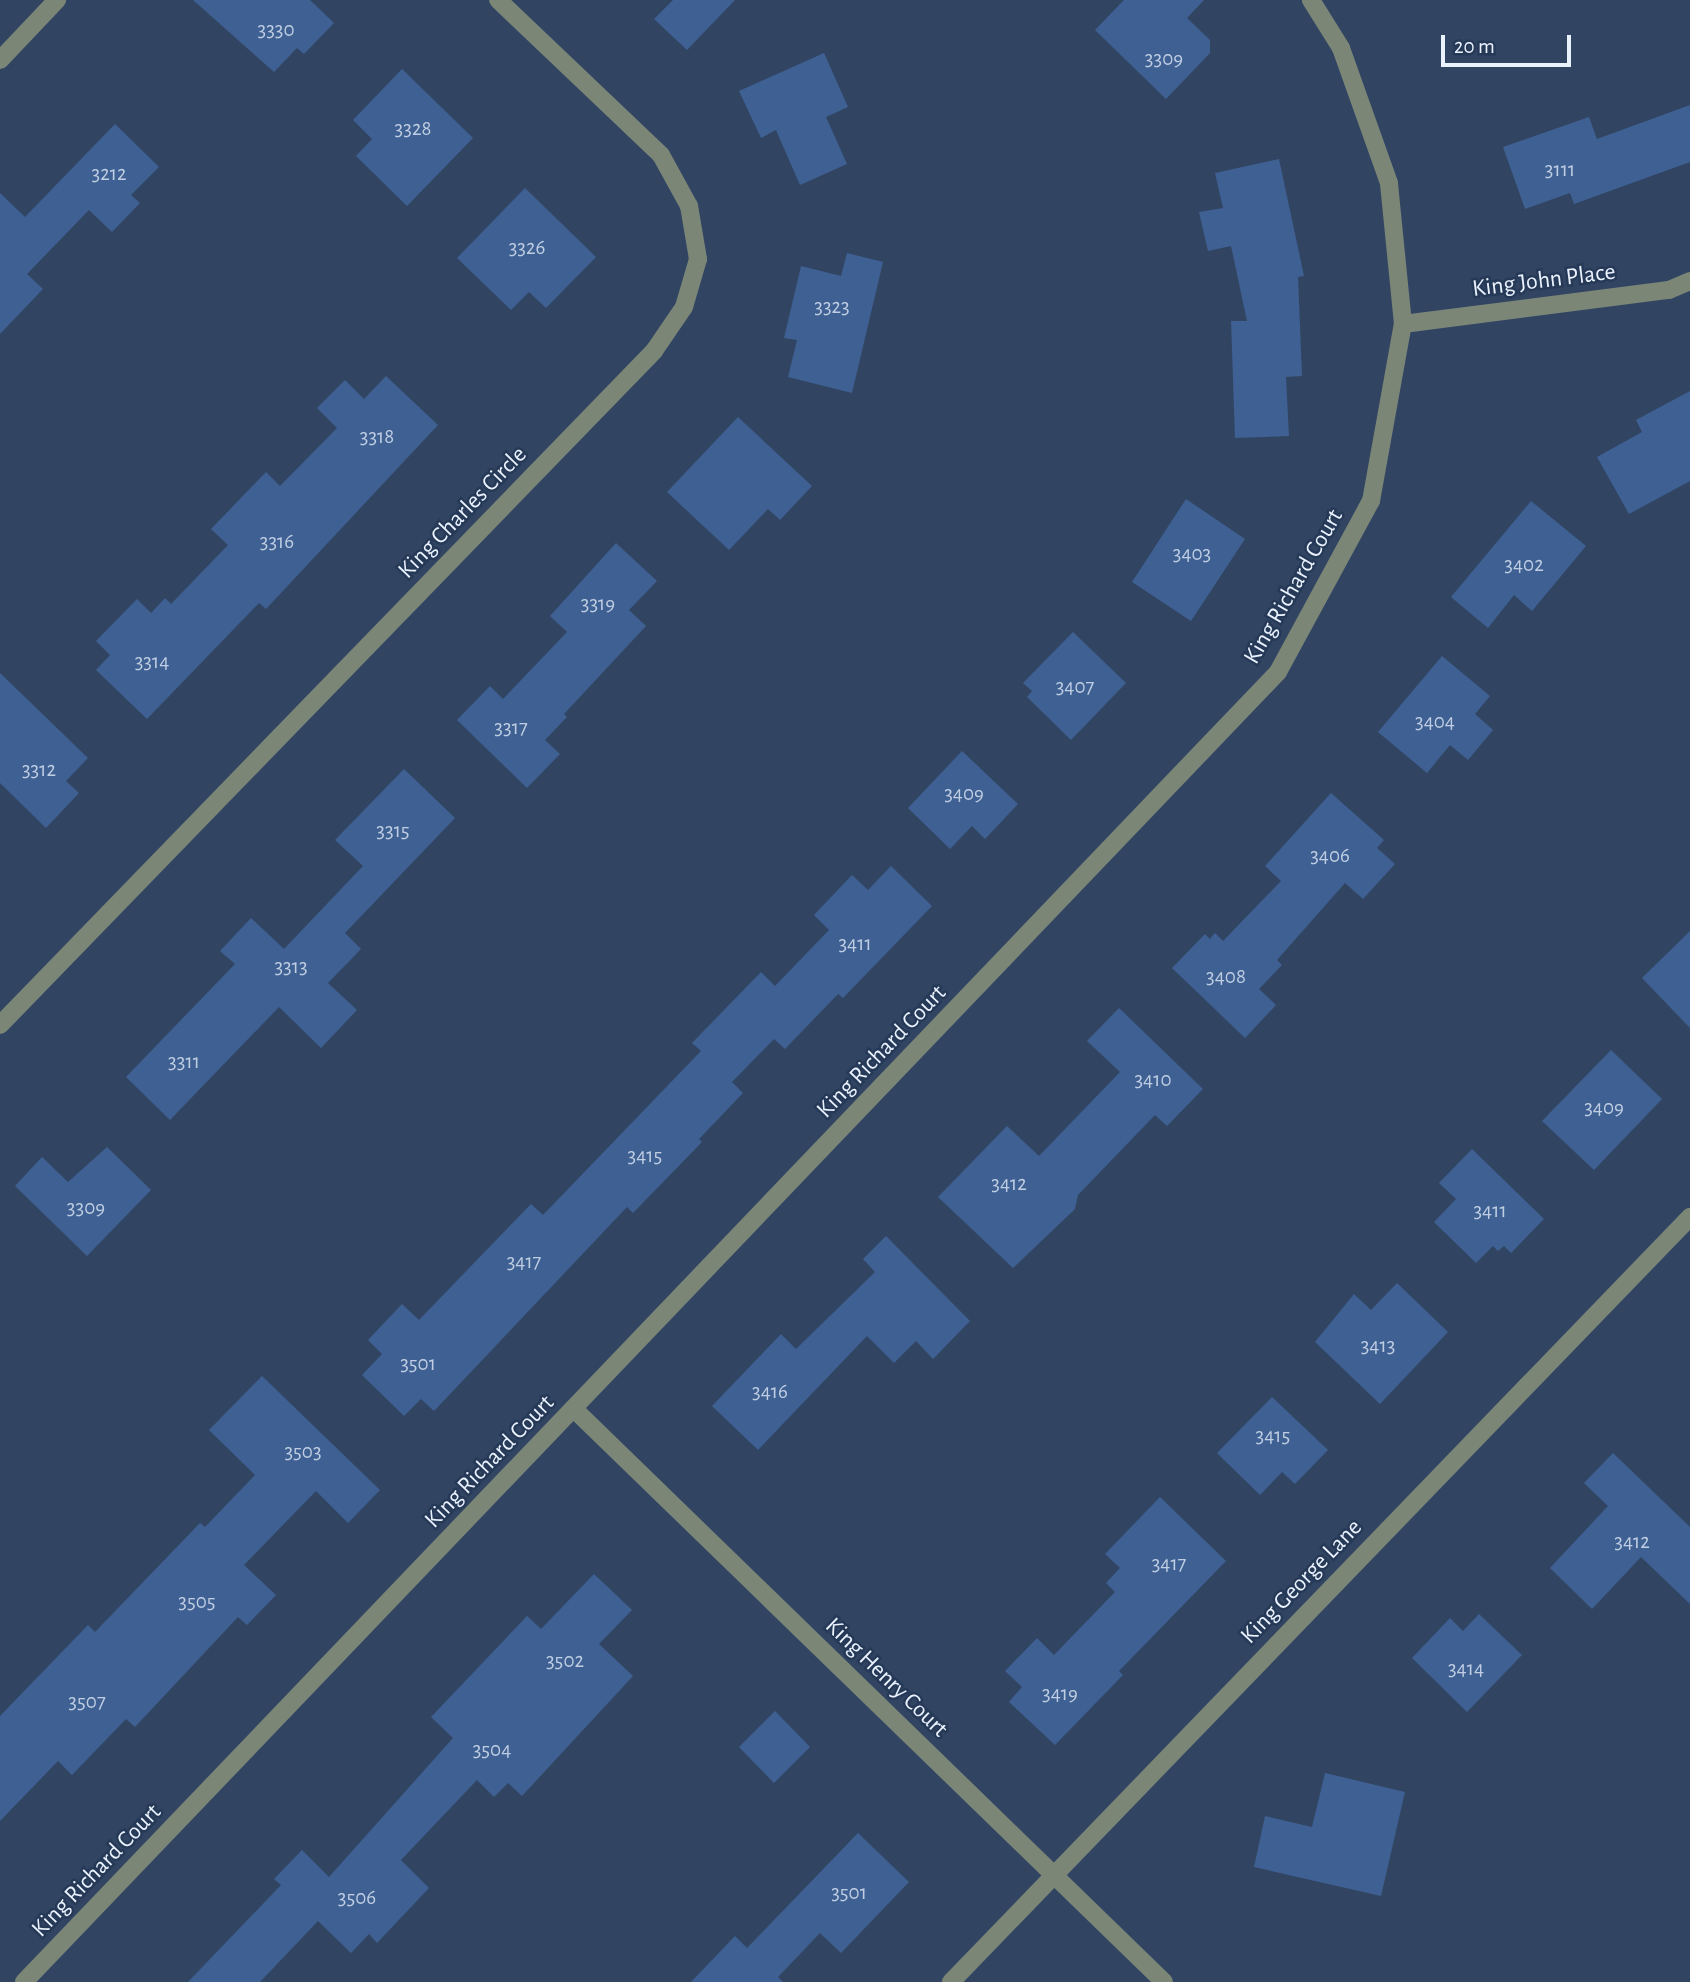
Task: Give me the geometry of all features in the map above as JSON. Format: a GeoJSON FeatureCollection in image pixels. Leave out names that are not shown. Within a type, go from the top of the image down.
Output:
{"type":"FeatureCollection","features":[{"type":"Feature","properties":{"kind":"street"},"geometry":{"type":"LineString","coordinates":[[0,60],[57,0]]}},
{"type":"Feature","properties":{"kind":"street","name":"King Charles Circle"},"geometry":{"type":"LineString","coordinates":[[0,1025],[654,351],[684,307],[698,259],[689,206],[661,155],[498,0]]}},
{"type":"Feature","properties":{"kind":"street","name":"King Richard Court"},"geometry":{"type":"LineString","coordinates":[[24,1982],[575,1410],[1278,672],[1371,501],[1403,324],[1389,183],[1341,48],[1311,0]]}},
{"type":"Feature","properties":{"kind":"street","name":"King John Place"},"geometry":{"type":"LineString","coordinates":[[1403,324],[1670,290],[1690,281]]}},
{"type":"Feature","properties":{"kind":"street","name":"King George Lane"},"geometry":{"type":"LineString","coordinates":[[951,1982],[1690,1217]]}},
{"type":"Feature","properties":{"kind":"street","name":"King Henry Court"},"geometry":{"type":"LineString","coordinates":[[575,1410],[1164,1982]]}},
{"type":"Feature","properties":{"kind":"building"},"geometry":{"type":"Polygon","coordinates":[[[193,0],[310,0],[334,23],[304,54],[297,48],[274,72],[193,0]]]}},
{"type":"Feature","properties":{"kind":"building"},"geometry":{"type":"Polygon","coordinates":[[[673,0],[735,0],[687,50],[654,19],[673,0]]]}},
{"type":"Feature","properties":{"kind":"building"},"geometry":{"type":"Polygon","coordinates":[[[1124,0],[1204,0],[1187,18],[1210,40],[1210,53],[1166,99],[1095,30],[1124,0]]]}},
{"type":"Feature","properties":{"kind":"building"},"geometry":{"type":"Polygon","coordinates":[[[824,53],[848,107],[826,117],[847,164],[800,185],[776,130],[761,138],[739,91],[824,53]]]}},
{"type":"Feature","properties":{"kind":"building"},"geometry":{"type":"Polygon","coordinates":[[[402,69],[473,138],[407,206],[356,156],[372,139],[353,120],[402,69]]]}},
{"type":"Feature","properties":{"kind":"building"},"geometry":{"type":"Polygon","coordinates":[[[1690,105],[1690,162],[1574,204],[1570,193],[1525,209],[1503,147],[1589,117],[1597,139],[1690,105]]]}},
{"type":"Feature","properties":{"kind":"building"},"geometry":{"type":"Polygon","coordinates":[[[115,124],[159,167],[131,195],[140,203],[112,232],[89,210],[27,274],[43,289],[0,334],[0,193],[25,217],[115,124]]]}},
{"type":"Feature","properties":{"kind":"building"},"geometry":{"type":"Polygon","coordinates":[[[1279,159],[1304,276],[1298,277],[1302,376],[1286,377],[1289,436],[1235,438],[1231,321],[1247,321],[1231,246],[1208,251],[1199,212],[1223,208],[1215,173],[1279,159]]]}},
{"type":"Feature","properties":{"kind":"building"},"geometry":{"type":"Polygon","coordinates":[[[525,188],[596,257],[546,308],[529,292],[511,310],[457,258],[525,188]]]}},
{"type":"Feature","properties":{"kind":"building"},"geometry":{"type":"Polygon","coordinates":[[[847,253],[883,262],[852,393],[788,377],[797,340],[784,338],[801,266],[841,276],[847,253]]]}},
{"type":"Feature","properties":{"kind":"building"},"geometry":{"type":"Polygon","coordinates":[[[386,376],[438,425],[266,609],[259,603],[147,719],[96,670],[110,655],[96,641],[137,599],[151,613],[165,598],[171,604],[228,545],[211,529],[266,472],[280,486],[337,428],[317,408],[345,380],[364,399],[386,376]]]}},
{"type":"Feature","properties":{"kind":"building"},"geometry":{"type":"Polygon","coordinates":[[[1690,391],[1690,481],[1629,514],[1597,457],[1642,432],[1636,420],[1690,391]]]}},
{"type":"Feature","properties":{"kind":"building"},"geometry":{"type":"Polygon","coordinates":[[[738,417],[812,486],[780,520],[768,509],[729,550],[667,492],[738,417]]]}},
{"type":"Feature","properties":{"kind":"building"},"geometry":{"type":"Polygon","coordinates":[[[1186,499],[1245,539],[1191,621],[1132,582],[1186,499]]]}},
{"type":"Feature","properties":{"kind":"building"},"geometry":{"type":"Polygon","coordinates":[[[1531,501],[1586,546],[1532,611],[1514,595],[1488,628],[1451,597],[1531,501]]]}},
{"type":"Feature","properties":{"kind":"building"},"geometry":{"type":"Polygon","coordinates":[[[616,543],[657,581],[629,610],[646,626],[564,714],[567,717],[545,740],[560,754],[527,788],[457,720],[490,686],[503,699],[567,632],[550,616],[616,543]]]}},
{"type":"Feature","properties":{"kind":"building"},"geometry":{"type":"Polygon","coordinates":[[[1073,632],[1126,683],[1071,740],[1027,697],[1032,691],[1023,683],[1073,632]]]}},
{"type":"Feature","properties":{"kind":"building"},"geometry":{"type":"Polygon","coordinates":[[[1442,656],[1490,696],[1475,714],[1493,730],[1468,760],[1450,745],[1427,773],[1378,732],[1442,656]]]}},
{"type":"Feature","properties":{"kind":"building"},"geometry":{"type":"Polygon","coordinates":[[[0,673],[88,758],[66,781],[79,793],[46,828],[0,783],[0,673]]]}},
{"type":"Feature","properties":{"kind":"building"},"geometry":{"type":"Polygon","coordinates":[[[962,751],[1018,804],[985,839],[972,826],[950,849],[908,808],[962,751]]]}},
{"type":"Feature","properties":{"kind":"building"},"geometry":{"type":"Polygon","coordinates":[[[404,769],[455,818],[345,933],[361,949],[328,983],[357,1010],[321,1048],[279,1007],[170,1120],[126,1077],[235,964],[220,951],[251,918],[284,949],[363,866],[335,840],[404,769]]]}},
{"type":"Feature","properties":{"kind":"building"},"geometry":{"type":"Polygon","coordinates":[[[1331,793],[1384,840],[1377,848],[1395,864],[1363,899],[1345,883],[1277,960],[1282,965],[1259,989],[1276,1005],[1245,1038],[1172,968],[1205,934],[1210,939],[1215,933],[1223,941],[1281,881],[1265,866],[1331,793]]]}},
{"type":"Feature","properties":{"kind":"building"},"geometry":{"type":"Polygon","coordinates":[[[891,866],[932,906],[843,998],[838,994],[785,1049],[774,1039],[732,1082],[743,1093],[699,1139],[702,1142],[633,1213],[627,1207],[434,1411],[421,1399],[404,1416],[362,1375],[382,1354],[368,1340],[402,1304],[419,1320],[531,1204],[543,1215],[701,1051],[692,1043],[761,972],[775,986],[829,930],[814,915],[852,875],[868,890],[891,866]]]}},
{"type":"Feature","properties":{"kind":"building"},"geometry":{"type":"Polygon","coordinates":[[[1690,931],[1690,1028],[1642,978],[1690,931]]]}},
{"type":"Feature","properties":{"kind":"building"},"geometry":{"type":"Polygon","coordinates":[[[1119,1008],[1203,1089],[1167,1126],[1155,1115],[1078,1195],[1075,1209],[1013,1268],[938,1197],[1007,1126],[1039,1156],[1120,1072],[1087,1041],[1119,1008]]]}},
{"type":"Feature","properties":{"kind":"building"},"geometry":{"type":"Polygon","coordinates":[[[1611,1050],[1662,1099],[1594,1170],[1542,1121],[1611,1050]]]}},
{"type":"Feature","properties":{"kind":"building"},"geometry":{"type":"Polygon","coordinates":[[[107,1147],[151,1190],[87,1256],[15,1186],[42,1157],[68,1182],[107,1147]]]}},
{"type":"Feature","properties":{"kind":"building"},"geometry":{"type":"Polygon","coordinates":[[[1472,1149],[1544,1219],[1511,1253],[1504,1246],[1498,1251],[1493,1246],[1476,1263],[1434,1222],[1456,1199],[1439,1183],[1472,1149]]]}},
{"type":"Feature","properties":{"kind":"building"},"geometry":{"type":"Polygon","coordinates":[[[886,1236],[970,1321],[933,1359],[916,1341],[894,1363],[867,1336],[758,1450],[712,1406],[781,1334],[796,1349],[875,1272],[863,1259],[886,1236]]]}},
{"type":"Feature","properties":{"kind":"building"},"geometry":{"type":"Polygon","coordinates":[[[1397,1283],[1448,1332],[1380,1404],[1315,1342],[1354,1294],[1371,1310],[1397,1283]]]}},
{"type":"Feature","properties":{"kind":"building"},"geometry":{"type":"Polygon","coordinates":[[[262,1376],[380,1490],[348,1523],[316,1491],[244,1565],[276,1595],[247,1625],[238,1617],[135,1727],[126,1719],[72,1775],[58,1761],[0,1821],[0,1716],[88,1625],[95,1632],[200,1523],[205,1527],[255,1475],[209,1430],[262,1376]]]}},
{"type":"Feature","properties":{"kind":"building"},"geometry":{"type":"Polygon","coordinates":[[[1272,1397],[1328,1450],[1295,1484],[1282,1472],[1260,1495],[1217,1453],[1272,1397]]]}},
{"type":"Feature","properties":{"kind":"building"},"geometry":{"type":"Polygon","coordinates":[[[1613,1453],[1690,1527],[1690,1604],[1641,1557],[1592,1609],[1550,1568],[1608,1506],[1584,1483],[1613,1453]]]}},
{"type":"Feature","properties":{"kind":"building"},"geometry":{"type":"Polygon","coordinates":[[[1160,1497],[1226,1561],[1119,1671],[1123,1675],[1055,1745],[1009,1702],[1022,1687],[1005,1671],[1037,1638],[1054,1655],[1115,1592],[1106,1583],[1120,1568],[1105,1554],[1160,1497]]]}},
{"type":"Feature","properties":{"kind":"building"},"geometry":{"type":"Polygon","coordinates":[[[594,1574],[632,1610],[599,1644],[633,1676],[522,1796],[508,1783],[494,1797],[477,1780],[401,1860],[429,1888],[377,1943],[369,1934],[351,1953],[318,1921],[260,1982],[188,1982],[281,1885],[274,1879],[302,1850],[329,1877],[453,1738],[431,1717],[527,1616],[541,1629],[594,1574]]]}},
{"type":"Feature","properties":{"kind":"building"},"geometry":{"type":"Polygon","coordinates":[[[1479,1614],[1522,1655],[1467,1712],[1412,1658],[1450,1618],[1463,1631],[1479,1614]]]}},
{"type":"Feature","properties":{"kind":"building"},"geometry":{"type":"Polygon","coordinates":[[[775,1711],[810,1747],[774,1783],[739,1747],[775,1711]]]}},
{"type":"Feature","properties":{"kind":"building"},"geometry":{"type":"Polygon","coordinates":[[[1325,1773],[1405,1792],[1381,1896],[1254,1867],[1265,1816],[1312,1827],[1325,1773]]]}},
{"type":"Feature","properties":{"kind":"building"},"geometry":{"type":"Polygon","coordinates":[[[858,1833],[909,1882],[841,1953],[820,1933],[778,1977],[783,1982],[691,1982],[735,1936],[747,1948],[858,1833]]]}}]}
